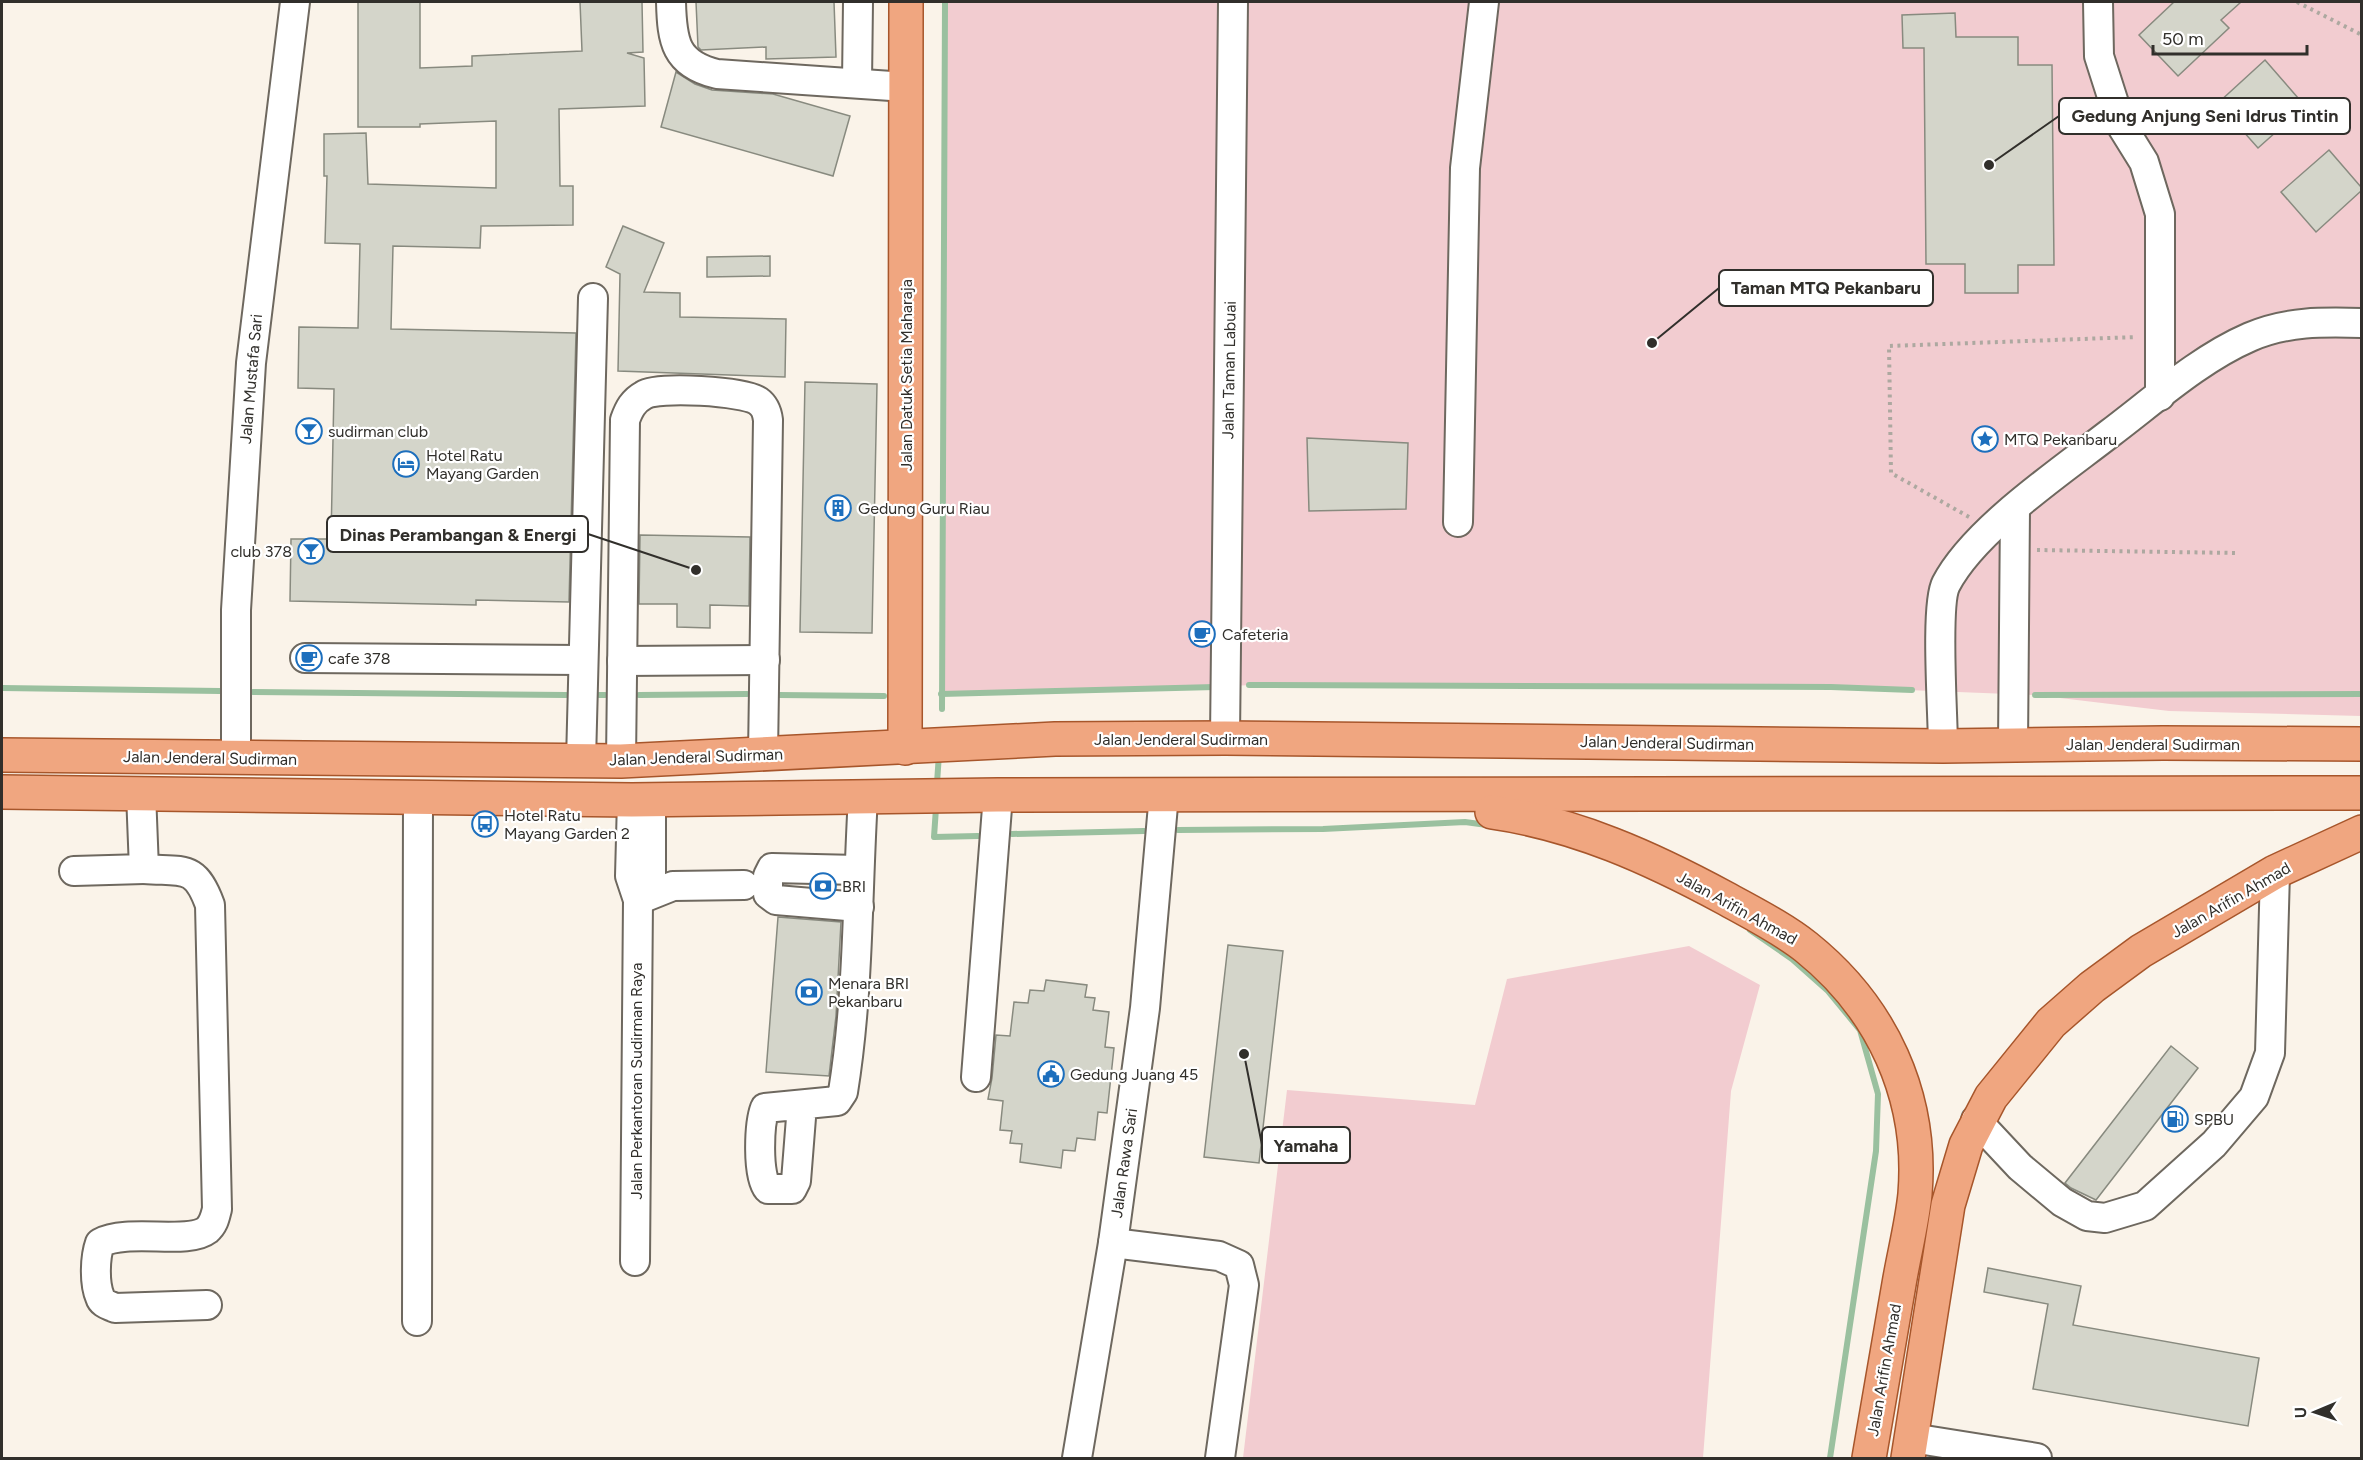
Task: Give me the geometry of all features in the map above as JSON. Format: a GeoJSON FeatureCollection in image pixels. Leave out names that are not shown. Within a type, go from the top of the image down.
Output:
{"type":"FeatureCollection","features":[{"type":"Feature","properties":{"kind":"main road","name":"Jalan Datuk Setia Maharaja"},"geometry":{"type":"LineString","coordinates":[[905,748],[906,2]]}},
{"type":"Feature","properties":{"kind":"main road","name":"Jalan Jenderal Sudirman"},"geometry":{"type":"LineString","coordinates":[[2,755],[621,761],[1055,740],[1225,738],[1943,746],[2163,742],[2361,744]]}},
{"type":"Feature","properties":{"kind":"main road"},"geometry":{"type":"LineString","coordinates":[[2013,745],[2013,793]]}},
{"type":"Feature","properties":{"kind":"main road"},"geometry":{"type":"LineString","coordinates":[[1942,794],[1943,746]]}},
{"type":"Feature","properties":{"kind":"main road"},"geometry":{"type":"LineString","coordinates":[[2,792],[641,800],[1164,794],[1447,796],[2361,793]]}},
{"type":"Feature","properties":{"kind":"main road","name":"Jalan Arifin Ahmad"},"geometry":{"type":"LineString","coordinates":[[1382,794],[1527,817],[1570,829],[1622,848],[1738,906],[1805,946],[1862,1002],[1898,1065],[1909,1107],[1914,1152],[1915,1194],[1869,1458]]}},
{"type":"Feature","properties":{"kind":"main road","name":"Jalan Arifin Ahmad"},"geometry":{"type":"LineString","coordinates":[[1910,1448],[1948,1205],[1976,1120],[1998,1088],[2051,1023],[2092,987],[2141,951],[2275,872],[2361,832]]}},
{"type":"Feature","properties":{"kind":"street","name":"Jalan Mustafa Sari"},"geometry":{"type":"LineString","coordinates":[[236,758],[237,610],[251,363],[295,2]]}},
{"type":"Feature","properties":{"kind":"street"},"geometry":{"type":"LineString","coordinates":[[671,2],[676,44],[684,59],[697,69],[717,74],[906,87]]}},
{"type":"Feature","properties":{"kind":"street"},"geometry":{"type":"LineString","coordinates":[[857,82],[858,2]]}},
{"type":"Feature","properties":{"kind":"street","name":"Jalan Taman Labuai"},"geometry":{"type":"LineString","coordinates":[[1225,738],[1233,2]]}},
{"type":"Feature","properties":{"kind":"street"},"geometry":{"type":"LineString","coordinates":[[1458,522],[1465,168],[1484,2]]}},
{"type":"Feature","properties":{"kind":"street"},"geometry":{"type":"LineString","coordinates":[[2098,2],[2099,56],[2121,125],[2144,162],[2160,214],[2158,336],[2160,396]]}},
{"type":"Feature","properties":{"kind":"street"},"geometry":{"type":"LineString","coordinates":[[581,761],[593,298]]}},
{"type":"Feature","properties":{"kind":"street"},"geometry":{"type":"LineString","coordinates":[[1943,746],[1941,610],[1945,585],[1991,529],[2044,483],[2160,396],[2248,337],[2272,328],[2309,321],[2361,323]]}},
{"type":"Feature","properties":{"kind":"street"},"geometry":{"type":"LineString","coordinates":[[621,761],[625,420],[631,405],[645,393],[668,390],[743,396],[756,399],[766,408],[768,484],[763,755]]}},
{"type":"Feature","properties":{"kind":"street"},"geometry":{"type":"LineString","coordinates":[[2013,745],[2015,509]]}},
{"type":"Feature","properties":{"kind":"street"},"geometry":{"type":"LineString","coordinates":[[305,658],[583,660]]}},
{"type":"Feature","properties":{"kind":"street"},"geometry":{"type":"LineString","coordinates":[[622,661],[765,660]]}},
{"type":"Feature","properties":{"kind":"street"},"geometry":{"type":"LineString","coordinates":[[141,793],[144,869]]}},
{"type":"Feature","properties":{"kind":"street","name":"Jalan Rawa Sari"},"geometry":{"type":"LineString","coordinates":[[1077,1458],[1113,1243],[1145,1008],[1164,794]]}},
{"type":"Feature","properties":{"kind":"street"},"geometry":{"type":"LineString","coordinates":[[975,1077],[998,795]]}},
{"type":"Feature","properties":{"kind":"street"},"geometry":{"type":"LineString","coordinates":[[417,796],[417,1322]]}},
{"type":"Feature","properties":{"kind":"street"},"geometry":{"type":"LineString","coordinates":[[802,1105],[837,1101],[843,1092],[857,976],[858,870],[863,797]]}},
{"type":"Feature","properties":{"kind":"street","name":"Jalan Perkantoran Sudirman Raya"},"geometry":{"type":"LineString","coordinates":[[635,1262],[638,900],[651,875],[641,800]]}},
{"type":"Feature","properties":{"kind":"street"},"geometry":{"type":"LineString","coordinates":[[858,870],[772,868],[767,885],[768,894],[776,900],[859,907]]}},
{"type":"Feature","properties":{"kind":"street"},"geometry":{"type":"LineString","coordinates":[[74,871],[144,869],[189,872],[198,878],[210,905],[217,1209],[213,1223],[206,1231],[192,1235],[152,1235],[107,1239],[100,1243],[96,1263],[99,1296],[104,1303],[115,1308],[207,1305]]}},
{"type":"Feature","properties":{"kind":"street"},"geometry":{"type":"LineString","coordinates":[[1976,1120],[2020,1167],[2062,1202],[2087,1216],[2105,1218],[2145,1206],[2214,1144],[2254,1097],[2270,1053],[2275,872]]}},
{"type":"Feature","properties":{"kind":"street"},"geometry":{"type":"LineString","coordinates":[[638,900],[673,886],[744,885]]}},
{"type":"Feature","properties":{"kind":"street"},"geometry":{"type":"LineString","coordinates":[[1113,1243],[1219,1256],[1239,1265],[1244,1285],[1220,1458]]}},
{"type":"Feature","properties":{"kind":"street"},"geometry":{"type":"LineString","coordinates":[[1910,1448],[2037,1458]]}},
{"type":"Feature","properties":{"kind":"path"},"geometry":{"type":"LineString","coordinates":[[2297,2],[2361,35]]}},
{"type":"Feature","properties":{"kind":"path"},"geometry":{"type":"LineString","coordinates":[[1991,529],[1891,473],[1889,346],[2158,336]]}},
{"type":"Feature","properties":{"kind":"path"},"geometry":{"type":"LineString","coordinates":[[2015,550],[2237,553]]}},
{"type":"Feature","properties":{"kind":"shaded area"},"geometry":{"type":"Polygon","coordinates":[[[945,2],[2361,2],[2361,716],[2169,711],[2035,695],[1831,687],[1257,685],[941,694],[945,2]]]}},
{"type":"Feature","properties":{"kind":"shaded area"},"geometry":{"type":"Polygon","coordinates":[[[1689,946],[1760,985],[1731,1091],[1703,1458],[1243,1458],[1287,1090],[1475,1105],[1507,979],[1689,946]]]}},
{"type":"Feature","properties":{"kind":"building"},"geometry":{"type":"Polygon","coordinates":[[[358,2],[420,2],[420,68],[472,66],[472,56],[582,51],[580,2],[642,2],[643,52],[627,53],[644,58],[645,106],[559,109],[560,186],[573,186],[573,225],[481,226],[480,248],[393,246],[391,329],[576,333],[569,602],[476,600],[476,605],[290,601],[291,539],[331,539],[334,389],[298,388],[299,327],[358,328],[360,244],[325,243],[327,176],[324,176],[324,134],[366,133],[368,184],[496,188],[496,121],[420,124],[420,127],[358,127],[358,2]]]}},
{"type":"Feature","properties":{"kind":"building"},"geometry":{"type":"Polygon","coordinates":[[[696,2],[834,2],[836,57],[766,59],[766,47],[701,50],[698,47],[696,2]]]}},
{"type":"Feature","properties":{"kind":"building"},"geometry":{"type":"Polygon","coordinates":[[[2174,2],[2241,2],[2221,20],[2229,28],[2178,76],[2139,35],[2174,2]]]}},
{"type":"Feature","properties":{"kind":"building"},"geometry":{"type":"Polygon","coordinates":[[[1955,13],[1956,37],[2018,37],[2018,65],[2052,65],[2054,265],[2018,265],[2018,293],[1965,293],[1965,264],[1926,264],[1924,48],[1903,48],[1902,15],[1955,13]]]}},
{"type":"Feature","properties":{"kind":"building"},"geometry":{"type":"Polygon","coordinates":[[[2265,60],[2305,106],[2258,148],[2218,103],[2265,60]]]}},
{"type":"Feature","properties":{"kind":"building"},"geometry":{"type":"Polygon","coordinates":[[[676,72],[695,84],[712,90],[773,94],[850,116],[833,176],[661,127],[676,72]]]}},
{"type":"Feature","properties":{"kind":"building"},"geometry":{"type":"Polygon","coordinates":[[[2329,150],[2361,187],[2361,191],[2316,232],[2281,192],[2329,150]]]}},
{"type":"Feature","properties":{"kind":"building"},"geometry":{"type":"Polygon","coordinates":[[[623,226],[664,243],[644,292],[680,293],[680,317],[786,319],[785,377],[618,371],[620,274],[606,267],[623,226]]]}},
{"type":"Feature","properties":{"kind":"building"},"geometry":{"type":"Polygon","coordinates":[[[770,256],[770,276],[707,277],[707,257],[770,256]]]}},
{"type":"Feature","properties":{"kind":"building","name":"Gedung Guru Riau"},"geometry":{"type":"Polygon","coordinates":[[[805,382],[877,384],[872,633],[800,632],[805,382]]]}},
{"type":"Feature","properties":{"kind":"building"},"geometry":{"type":"Polygon","coordinates":[[[1307,438],[1408,443],[1406,509],[1309,511],[1307,438]]]}},
{"type":"Feature","properties":{"kind":"building"},"geometry":{"type":"Polygon","coordinates":[[[640,535],[750,537],[749,606],[710,605],[710,628],[677,627],[677,604],[639,604],[640,535]]]}},
{"type":"Feature","properties":{"kind":"building","name":"Menara BRI Pekanbaru"},"geometry":{"type":"Polygon","coordinates":[[[778,917],[841,922],[836,1016],[829,1076],[766,1072],[778,917]]]}},
{"type":"Feature","properties":{"kind":"building"},"geometry":{"type":"Polygon","coordinates":[[[1228,945],[1283,951],[1259,1163],[1204,1157],[1228,945]]]}},
{"type":"Feature","properties":{"kind":"building","name":"Gedung Juang 45"},"geometry":{"type":"Polygon","coordinates":[[[1046,980],[1087,985],[1085,997],[1095,998],[1093,1010],[1109,1012],[1105,1047],[1114,1048],[1107,1113],[1098,1112],[1095,1140],[1077,1138],[1075,1151],[1063,1150],[1061,1168],[1020,1162],[1022,1144],[1010,1143],[1012,1131],[1000,1130],[1003,1101],[988,1099],[996,1035],[1010,1036],[1014,1002],[1028,1003],[1030,990],[1044,991],[1046,980]]]}},
{"type":"Feature","properties":{"kind":"building"},"geometry":{"type":"Polygon","coordinates":[[[2171,1046],[2198,1068],[2096,1200],[2071,1188],[2065,1183],[2171,1046]]]}},
{"type":"Feature","properties":{"kind":"building"},"geometry":{"type":"Polygon","coordinates":[[[1988,1268],[2081,1286],[2073,1325],[2259,1358],[2248,1426],[2033,1389],[2048,1304],[1984,1292],[1988,1268]]]}},
{"type":"Feature","properties":{"kind":"waterway"},"geometry":{"type":"LineString","coordinates":[[942,709],[945,2]]}},
{"type":"Feature","properties":{"kind":"waterway"},"geometry":{"type":"LineString","coordinates":[[1249,685],[1831,687],[1912,690]]}},
{"type":"Feature","properties":{"kind":"waterway"},"geometry":{"type":"LineString","coordinates":[[941,694],[1215,687]]}},
{"type":"Feature","properties":{"kind":"waterway"},"geometry":{"type":"LineString","coordinates":[[2,688],[220,691]]}},
{"type":"Feature","properties":{"kind":"waterway"},"geometry":{"type":"LineString","coordinates":[[253,692],[566,695]]}},
{"type":"Feature","properties":{"kind":"waterway"},"geometry":{"type":"LineString","coordinates":[[639,695],[747,694]]}},
{"type":"Feature","properties":{"kind":"waterway"},"geometry":{"type":"LineString","coordinates":[[2035,695],[2362,694]]}},
{"type":"Feature","properties":{"kind":"waterway"},"geometry":{"type":"LineString","coordinates":[[599,695],[605,695]]}},
{"type":"Feature","properties":{"kind":"waterway"},"geometry":{"type":"LineString","coordinates":[[778,695],[884,696]]}},
{"type":"Feature","properties":{"kind":"waterway"},"geometry":{"type":"LineString","coordinates":[[937,783],[939,754]]}},
{"type":"Feature","properties":{"kind":"waterway"},"geometry":{"type":"LineString","coordinates":[[936,808],[934,837],[978,836]]}},
{"type":"Feature","properties":{"kind":"waterway"},"geometry":{"type":"LineString","coordinates":[[1178,830],[1323,829],[1465,822],[1487,825]]}},
{"type":"Feature","properties":{"kind":"waterway"},"geometry":{"type":"LineString","coordinates":[[1012,834],[1144,831]]}},
{"type":"Feature","properties":{"kind":"waterway"},"geometry":{"type":"LineString","coordinates":[[1750,930],[1792,959],[1828,991],[1860,1030],[1878,1094],[1876,1151],[1830,1458]]}},
{"type":"Feature","properties":{"kind":"place","name":"Gedung Anjung Seni Idrus Tintin"},"geometry":{"type":"Point","coordinates":[1989,165]}},
{"type":"Feature","properties":{"kind":"place","name":"Taman MTQ Pekanbaru"},"geometry":{"type":"Point","coordinates":[1652,343]}},
{"type":"Feature","properties":{"kind":"place","name":"sudirman club"},"geometry":{"type":"Point","coordinates":[309,431]}},
{"type":"Feature","properties":{"kind":"place","name":"MTQ Pekanbaru"},"geometry":{"type":"Point","coordinates":[1985,439]}},
{"type":"Feature","properties":{"kind":"place","name":"Hotel Ratu Mayang Garden"},"geometry":{"type":"Point","coordinates":[406,464]}},
{"type":"Feature","properties":{"kind":"place","name":"Gedung Guru Riau"},"geometry":{"type":"Point","coordinates":[838,508]}},
{"type":"Feature","properties":{"kind":"place","name":"club 378"},"geometry":{"type":"Point","coordinates":[311,551]}},
{"type":"Feature","properties":{"kind":"place","name":"Dinas Perambangan & Energi"},"geometry":{"type":"Point","coordinates":[696,570]}},
{"type":"Feature","properties":{"kind":"place","name":"Cafeteria"},"geometry":{"type":"Point","coordinates":[1202,634]}},
{"type":"Feature","properties":{"kind":"place","name":"cafe 378"},"geometry":{"type":"Point","coordinates":[309,658]}},
{"type":"Feature","properties":{"kind":"place","name":"Hotel Ratu Mayang Garden 2"},"geometry":{"type":"Point","coordinates":[485,824]}},
{"type":"Feature","properties":{"kind":"place","name":"BRI"},"geometry":{"type":"Point","coordinates":[823,886]}},
{"type":"Feature","properties":{"kind":"place","name":"Menara BRI Pekanbaru"},"geometry":{"type":"Point","coordinates":[809,992]}},
{"type":"Feature","properties":{"kind":"place","name":"Yamaha"},"geometry":{"type":"Point","coordinates":[1244,1054]}},
{"type":"Feature","properties":{"kind":"place","name":"Gedung Juang 45"},"geometry":{"type":"Point","coordinates":[1051,1074]}},
{"type":"Feature","properties":{"kind":"place","name":"SPBU"},"geometry":{"type":"Point","coordinates":[2175,1119]}}]}
